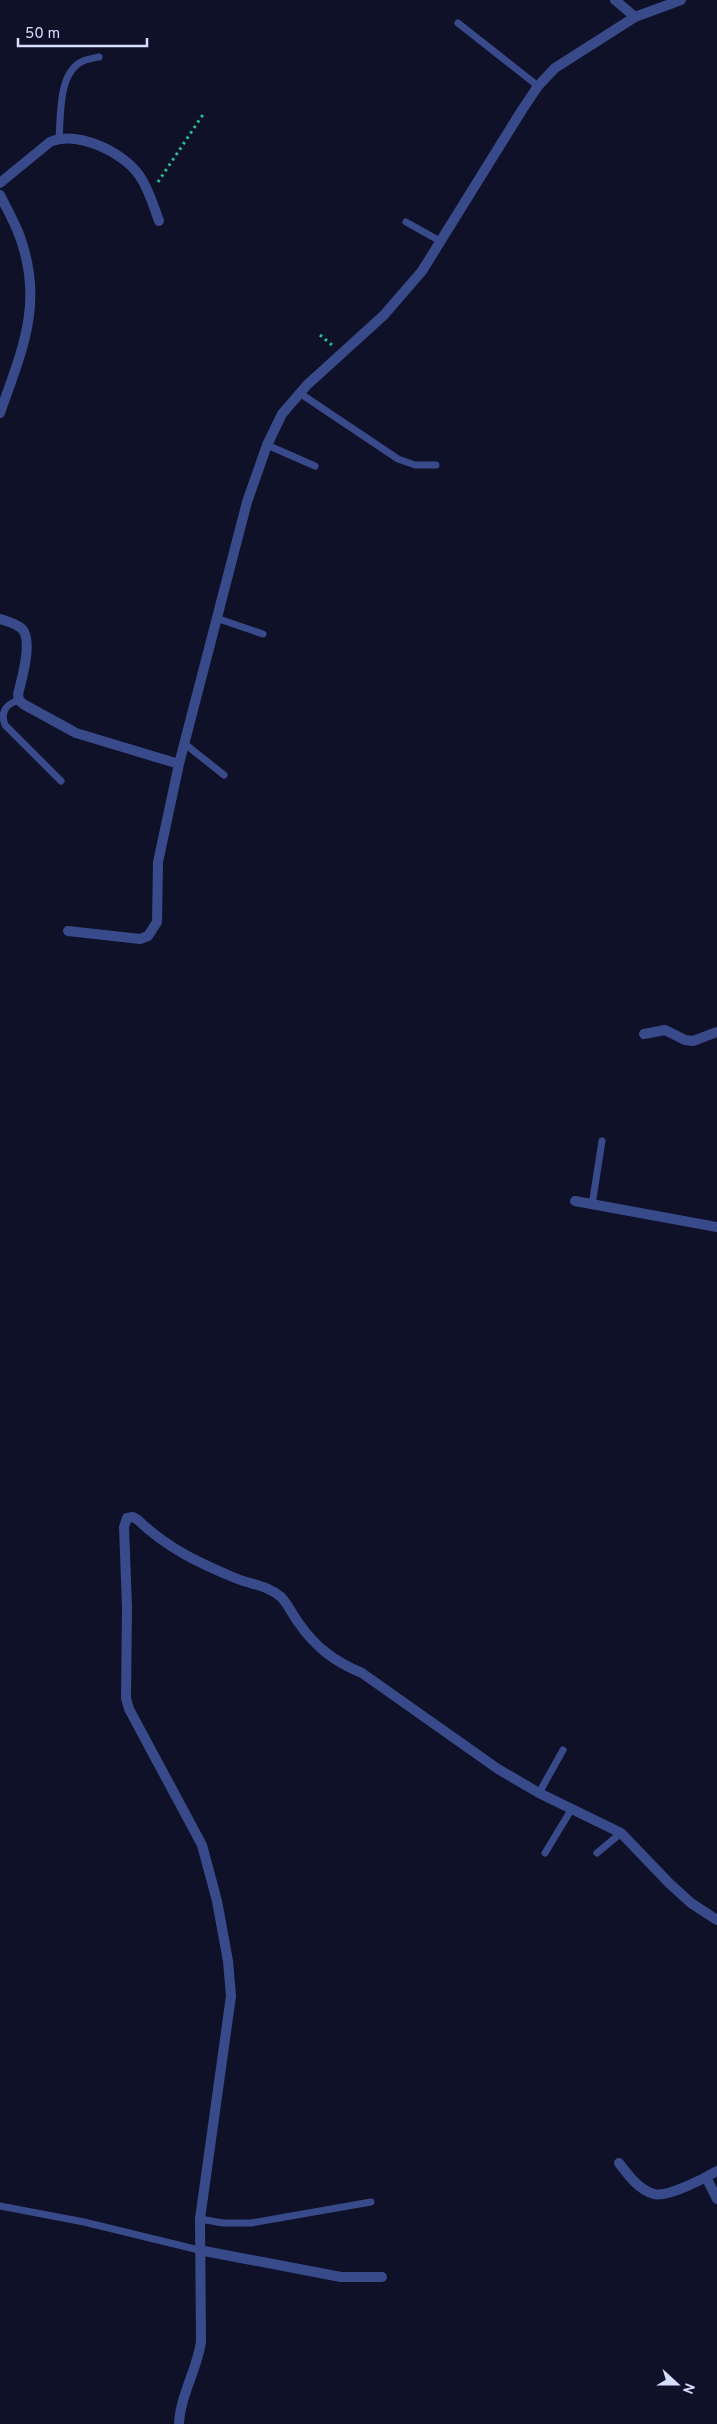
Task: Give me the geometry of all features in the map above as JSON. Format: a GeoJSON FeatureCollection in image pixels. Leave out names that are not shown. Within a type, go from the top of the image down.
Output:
{"type":"FeatureCollection","features":[{"type":"Feature","properties":{"kind":"street"},"geometry":{"type":"LineString","coordinates":[[614,0],[635,17]]}},
{"type":"Feature","properties":{"kind":"street"},"geometry":{"type":"LineString","coordinates":[[68,931],[140,939],[148,936],[153,929],[158,912],[158,862],[216,618],[254,477],[282,414],[307,385],[401,298],[422,270],[538,86],[555,68],[635,17],[681,0]]}},
{"type":"Feature","properties":{"kind":"street"},"geometry":{"type":"LineString","coordinates":[[0,183],[50,142],[59,138],[79,139],[110,151],[137,173],[149,191],[159,221]]}},
{"type":"Feature","properties":{"kind":"street"},"geometry":{"type":"LineString","coordinates":[[0,195],[20,236],[32,288],[30,311],[23,346],[0,413]]}},
{"type":"Feature","properties":{"kind":"street"},"geometry":{"type":"LineString","coordinates":[[0,619],[17,624],[23,630],[28,640],[19,700],[31,710],[76,733],[180,764]]}},
{"type":"Feature","properties":{"kind":"street"},"geometry":{"type":"LineString","coordinates":[[644,1034],[665,1030],[684,1040],[692,1041],[717,1032]]}},
{"type":"Feature","properties":{"kind":"street"},"geometry":{"type":"LineString","coordinates":[[575,1201],[717,1227]]}},
{"type":"Feature","properties":{"kind":"street"},"geometry":{"type":"LineString","coordinates":[[179,2424],[180,2412],[198,2361],[201,2342],[200,2219],[231,1996],[228,1961],[217,1901],[202,1845],[129,1708],[126,1698],[125,1520],[132,1517],[138,1520],[174,1550],[186,1557],[238,1580],[271,1590],[282,1598],[312,1641],[324,1652],[343,1665],[362,1673],[498,1769],[571,1810],[622,1833],[669,1883],[691,1902],[717,1920]]}},
{"type":"Feature","properties":{"kind":"street"},"geometry":{"type":"LineString","coordinates":[[619,2163],[639,2186],[656,2195],[672,2192],[717,2171]]}},
{"type":"Feature","properties":{"kind":"street"},"geometry":{"type":"LineString","coordinates":[[706,2177],[717,2199]]}},
{"type":"Feature","properties":{"kind":"street"},"geometry":{"type":"LineString","coordinates":[[199,2250],[342,2277],[382,2277]]}},
{"type":"Feature","properties":{"kind":"lane"},"geometry":{"type":"LineString","coordinates":[[458,23],[538,86]]}},
{"type":"Feature","properties":{"kind":"lane"},"geometry":{"type":"LineString","coordinates":[[59,138],[64,90],[69,76],[84,61],[99,57]]}},
{"type":"Feature","properties":{"kind":"lane"},"geometry":{"type":"LineString","coordinates":[[406,222],[440,241]]}},
{"type":"Feature","properties":{"kind":"lane"},"geometry":{"type":"LineString","coordinates":[[300,394],[398,459],[414,465],[436,465]]}},
{"type":"Feature","properties":{"kind":"lane"},"geometry":{"type":"LineString","coordinates":[[267,445],[316,466]]}},
{"type":"Feature","properties":{"kind":"lane"},"geometry":{"type":"LineString","coordinates":[[216,618],[263,634]]}},
{"type":"Feature","properties":{"kind":"lane"},"geometry":{"type":"LineString","coordinates":[[19,700],[10,703],[4,709],[3,718],[5,725],[60,781]]}},
{"type":"Feature","properties":{"kind":"lane"},"geometry":{"type":"LineString","coordinates":[[185,744],[224,775]]}},
{"type":"Feature","properties":{"kind":"lane"},"geometry":{"type":"LineString","coordinates":[[592,1205],[602,1141]]}},
{"type":"Feature","properties":{"kind":"lane"},"geometry":{"type":"LineString","coordinates":[[539,1793],[563,1750]]}},
{"type":"Feature","properties":{"kind":"lane"},"geometry":{"type":"LineString","coordinates":[[545,1853],[571,1810]]}},
{"type":"Feature","properties":{"kind":"lane"},"geometry":{"type":"LineString","coordinates":[[597,1853],[622,1833]]}},
{"type":"Feature","properties":{"kind":"lane"},"geometry":{"type":"LineString","coordinates":[[200,2219],[222,2223],[251,2223],[371,2202]]}},
{"type":"Feature","properties":{"kind":"lane"},"geometry":{"type":"LineString","coordinates":[[0,2206],[84,2222],[199,2250]]}},
{"type":"Feature","properties":{"kind":"path"},"geometry":{"type":"LineString","coordinates":[[149,191],[162,178],[204,113]]}}]}
